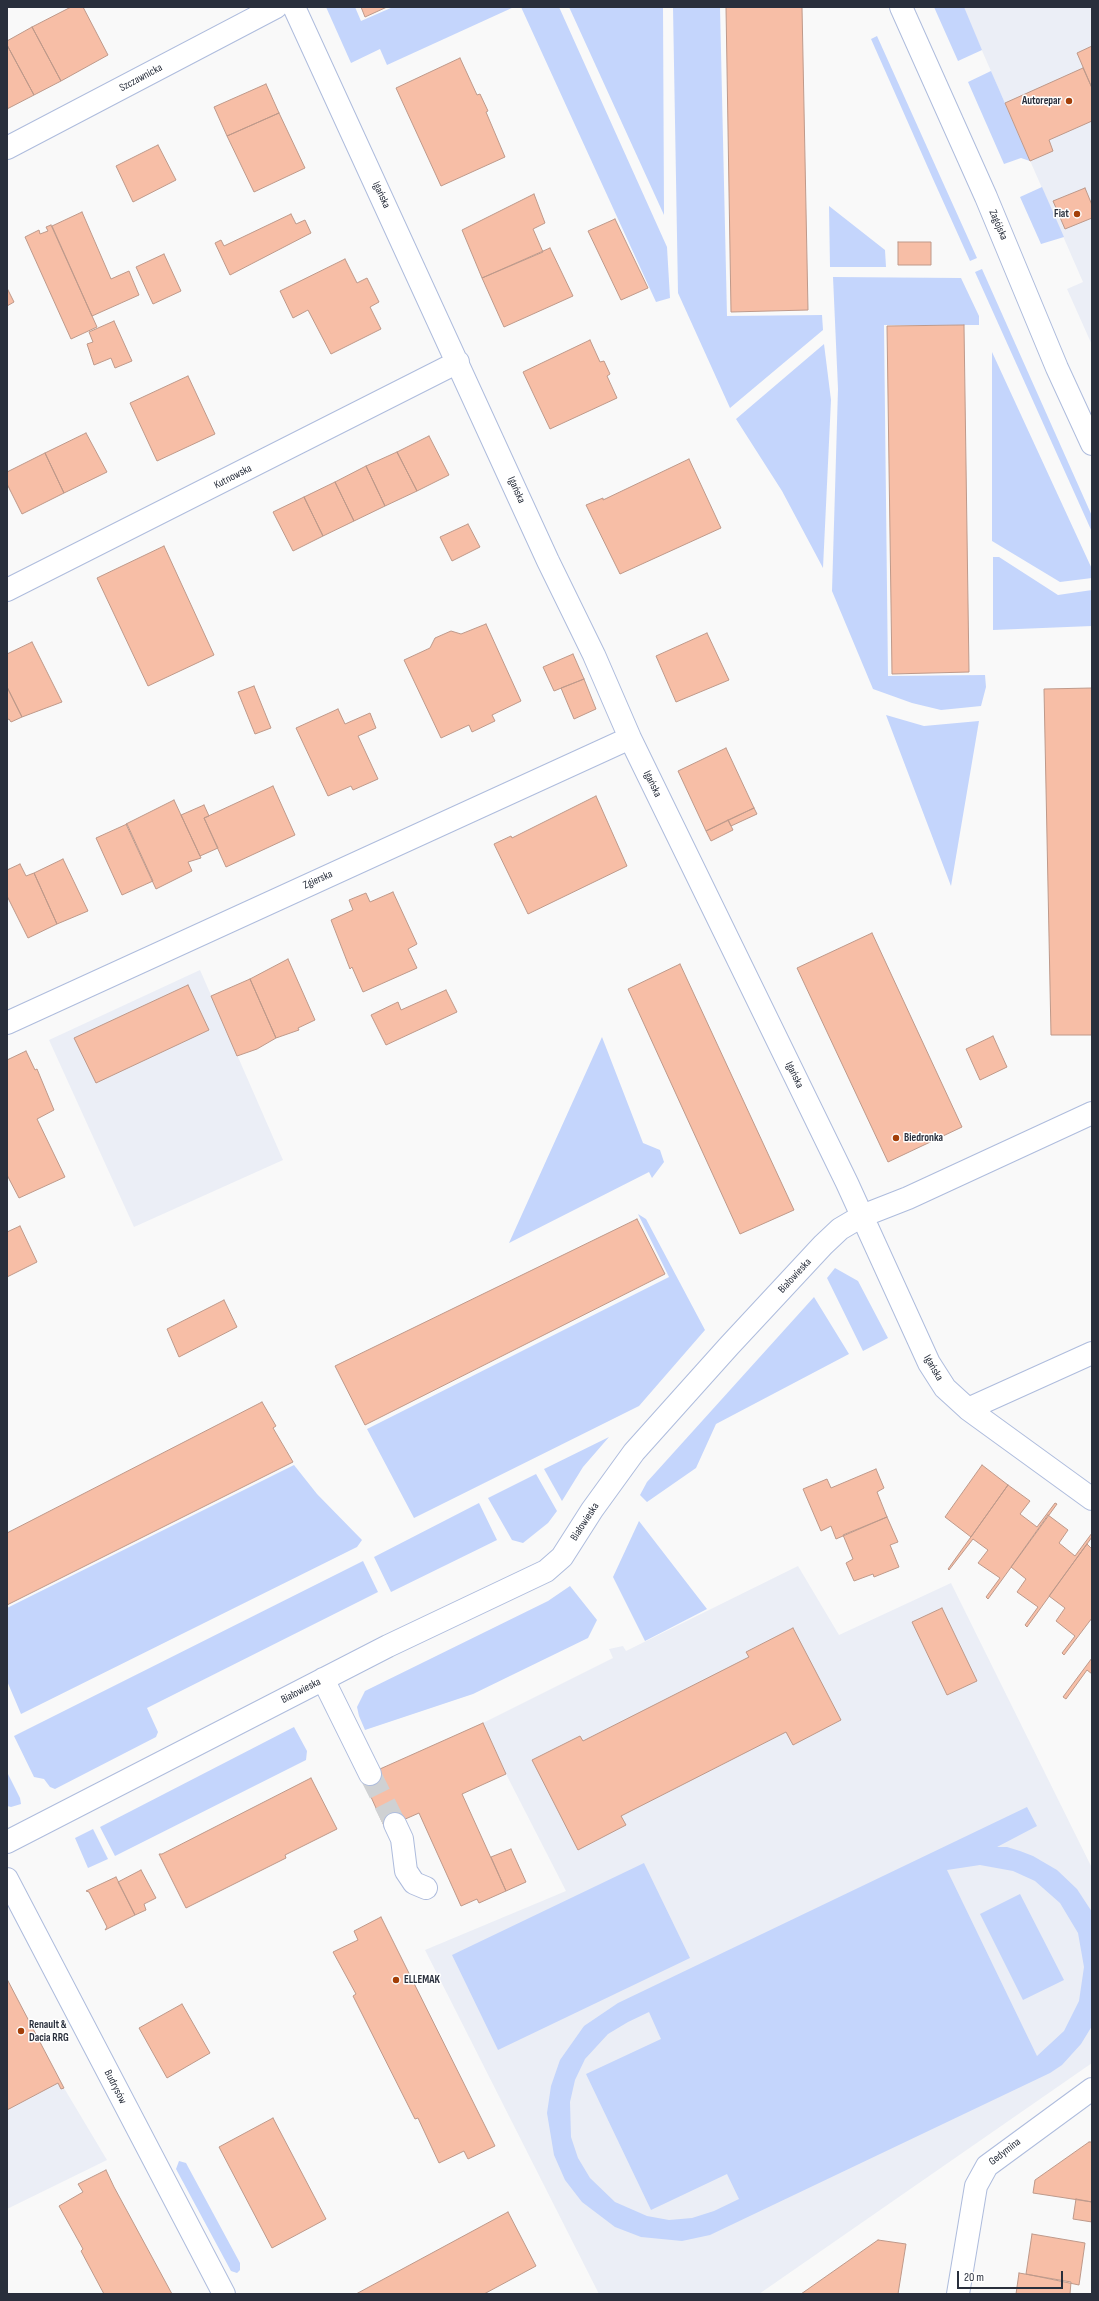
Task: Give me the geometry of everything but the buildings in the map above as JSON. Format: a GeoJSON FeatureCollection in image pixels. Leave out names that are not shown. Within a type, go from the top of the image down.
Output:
{"type":"FeatureCollection","features":[{"type":"Feature","properties":{"kind":"street","name":"Szczawnicka"},"geometry":{"type":"LineString","coordinates":[[7,148],[276,7]]}},
{"type":"Feature","properties":{"kind":"street","name":"Igańska"},"geometry":{"type":"LineString","coordinates":[[294,7],[548,561],[594,655],[630,738],[862,1216],[929,1363],[945,1388],[968,1409],[1092,1499]]}},
{"type":"Feature","properties":{"kind":"street","name":"Zagójska"},"geometry":{"type":"LineString","coordinates":[[901,7],[986,196],[1060,375],[1092,444]]}},
{"type":"Feature","properties":{"kind":"street","name":"Kutnowska"},"geometry":{"type":"LineString","coordinates":[[7,590],[458,362]]}},
{"type":"Feature","properties":{"kind":"street","name":"Zgierska"},"geometry":{"type":"LineString","coordinates":[[7,1023],[630,738]]}},
{"type":"Feature","properties":{"kind":"street","name":"Białowieska"},"geometry":{"type":"LineString","coordinates":[[7,1842],[388,1646],[546,1571],[562,1557],[596,1504],[634,1452],[823,1245],[840,1230],[862,1216],[908,1198],[1092,1113]]}},
{"type":"Feature","properties":{"kind":"street"},"geometry":{"type":"LineString","coordinates":[[968,1409],[1092,1353]]}},
{"type":"Feature","properties":{"kind":"street"},"geometry":{"type":"LineString","coordinates":[[324,1679],[370,1774]]}},
{"type":"Feature","properties":{"kind":"street"},"geometry":{"type":"LineString","coordinates":[[395,1824],[402,1840],[406,1871],[414,1883],[426,1888]]}},
{"type":"Feature","properties":{"kind":"street","name":"Budrysów"},"geometry":{"type":"LineString","coordinates":[[7,1879],[224,2294]]}},
{"type":"Feature","properties":{"kind":"street","name":"Gedymina"},"geometry":{"type":"LineString","coordinates":[[958,2294],[976,2186],[987,2166],[1092,2089]]}},
{"type":"Feature","properties":{"kind":"shaded area"},"geometry":{"type":"Polygon","coordinates":[[[326,7],[355,7],[361,21],[393,7],[514,7],[387,65],[380,49],[351,63],[326,7]]]}},
{"type":"Feature","properties":{"kind":"shaded area"},"geometry":{"type":"Polygon","coordinates":[[[521,7],[559,7],[667,247],[670,298],[656,302],[521,7]]]}},
{"type":"Feature","properties":{"kind":"shaded area"},"geometry":{"type":"Polygon","coordinates":[[[569,7],[663,7],[664,215],[569,7]]]}},
{"type":"Feature","properties":{"kind":"shaded area"},"geometry":{"type":"Polygon","coordinates":[[[673,7],[720,7],[727,316],[822,315],[823,330],[730,408],[678,293],[673,7]]]}},
{"type":"Feature","properties":{"kind":"shaded area"},"geometry":{"type":"Polygon","coordinates":[[[934,7],[964,7],[982,50],[958,61],[934,7]]]}},
{"type":"Feature","properties":{"kind":"shaded area"},"geometry":{"type":"Polygon","coordinates":[[[963,7],[1092,7],[1092,345],[1067,289],[1083,282],[963,7]]]}},
{"type":"Feature","properties":{"kind":"shaded area"},"geometry":{"type":"Polygon","coordinates":[[[877,36],[977,258],[970,261],[933,179],[871,39],[877,36]]]}},
{"type":"Feature","properties":{"kind":"shaded area"},"geometry":{"type":"Polygon","coordinates":[[[991,71],[1030,161],[1021,158],[1004,164],[968,82],[991,71]]]}},
{"type":"Feature","properties":{"kind":"shaded area"},"geometry":{"type":"Polygon","coordinates":[[[1042,187],[1064,237],[1041,244],[1020,197],[1042,187]]]}},
{"type":"Feature","properties":{"kind":"shaded area"},"geometry":{"type":"Polygon","coordinates":[[[829,206],[885,250],[886,267],[830,267],[829,206]]]}},
{"type":"Feature","properties":{"kind":"shaded area"},"geometry":{"type":"Polygon","coordinates":[[[982,269],[1092,516],[1092,532],[975,272],[982,269]]]}},
{"type":"Feature","properties":{"kind":"shaded area"},"geometry":{"type":"Polygon","coordinates":[[[833,277],[961,278],[979,316],[979,325],[884,325],[888,676],[985,675],[986,687],[981,706],[941,710],[912,703],[873,689],[832,591],[838,389],[833,277]]]}},
{"type":"Feature","properties":{"kind":"shaded area"},"geometry":{"type":"Polygon","coordinates":[[[824,344],[831,400],[823,568],[782,491],[736,419],[824,344]]]}},
{"type":"Feature","properties":{"kind":"shaded area"},"geometry":{"type":"Polygon","coordinates":[[[992,352],[1092,569],[1092,578],[1060,582],[992,541],[992,352]]]}},
{"type":"Feature","properties":{"kind":"shaded area"},"geometry":{"type":"Polygon","coordinates":[[[993,557],[999,557],[1058,595],[1092,590],[1092,626],[993,630],[993,557]]]}},
{"type":"Feature","properties":{"kind":"shaded area"},"geometry":{"type":"Polygon","coordinates":[[[886,715],[924,726],[979,721],[951,886],[886,715]]]}},
{"type":"Feature","properties":{"kind":"shaded area"},"geometry":{"type":"Polygon","coordinates":[[[200,970],[283,1160],[134,1227],[49,1040],[200,970]]]}},
{"type":"Feature","properties":{"kind":"shaded area"},"geometry":{"type":"Polygon","coordinates":[[[602,1037],[643,1143],[660,1150],[664,1162],[652,1178],[649,1172],[509,1243],[602,1037]]]}},
{"type":"Feature","properties":{"kind":"shaded area"},"geometry":{"type":"Polygon","coordinates":[[[638,1214],[646,1219],[705,1330],[639,1406],[414,1518],[367,1429],[669,1277],[638,1214]]]}},
{"type":"Feature","properties":{"kind":"shaded area"},"geometry":{"type":"Polygon","coordinates":[[[835,1268],[858,1281],[888,1338],[863,1351],[827,1278],[835,1268]]]}},
{"type":"Feature","properties":{"kind":"shaded area"},"geometry":{"type":"Polygon","coordinates":[[[814,1297],[849,1354],[716,1424],[696,1468],[647,1502],[640,1495],[647,1482],[814,1297]]]}},
{"type":"Feature","properties":{"kind":"shaded area"},"geometry":{"type":"Polygon","coordinates":[[[609,1437],[583,1467],[562,1501],[544,1469],[609,1437]]]}},
{"type":"Feature","properties":{"kind":"shaded area"},"geometry":{"type":"Polygon","coordinates":[[[294,1465],[317,1494],[362,1540],[357,1547],[21,1714],[7,1681],[7,1608],[294,1465]]]}},
{"type":"Feature","properties":{"kind":"shaded area"},"geometry":{"type":"Polygon","coordinates":[[[536,1474],[557,1511],[548,1523],[523,1543],[512,1540],[488,1498],[536,1474]]]}},
{"type":"Feature","properties":{"kind":"shaded area"},"geometry":{"type":"Polygon","coordinates":[[[479,1503],[497,1540],[391,1592],[374,1557],[479,1503]]]}},
{"type":"Feature","properties":{"kind":"shaded area"},"geometry":{"type":"Polygon","coordinates":[[[639,1521],[707,1609],[645,1641],[613,1577],[639,1521]]]}},
{"type":"Feature","properties":{"kind":"shaded area"},"geometry":{"type":"Polygon","coordinates":[[[363,1561],[378,1592],[147,1708],[158,1732],[156,1737],[55,1789],[50,1787],[44,1779],[34,1777],[14,1736],[363,1561]]]}},
{"type":"Feature","properties":{"kind":"shaded area"},"geometry":{"type":"Polygon","coordinates":[[[798,1566],[839,1635],[951,1583],[1092,1868],[1092,2063],[759,2294],[599,2294],[425,1950],[566,1891],[506,1774],[483,1723],[613,1658],[609,1649],[623,1646],[626,1651],[798,1566]]]}},
{"type":"Feature","properties":{"kind":"shaded area"},"geometry":{"type":"Polygon","coordinates":[[[570,1586],[597,1620],[588,1638],[473,1694],[365,1730],[357,1707],[365,1691],[548,1601],[570,1586]]]}},
{"type":"Feature","properties":{"kind":"shaded area"},"geometry":{"type":"Polygon","coordinates":[[[294,1727],[307,1751],[306,1760],[115,1856],[100,1827],[294,1727]]]}},
{"type":"Feature","properties":{"kind":"shaded area"},"geometry":{"type":"Polygon","coordinates":[[[7,1772],[20,1798],[21,1804],[11,1807],[7,1806],[7,1772]]]}},
{"type":"Feature","properties":{"kind":"shaded area"},"geometry":{"type":"Polygon","coordinates":[[[1027,1807],[1037,1826],[997,1847],[1007,1847],[1020,1851],[1033,1856],[1057,1870],[1077,1889],[1092,1912],[1092,2026],[1081,2044],[1062,2065],[1050,2073],[710,2235],[682,2241],[641,2237],[615,2227],[582,2202],[565,2180],[554,2155],[547,2113],[551,2086],[560,2060],[584,2026],[618,2003],[1027,1807]],[[980,1865],[947,1870],[1037,2056],[1064,2031],[1079,2001],[1084,1967],[1078,1933],[1060,1903],[1035,1881],[1013,1871],[980,1865]],[[649,2012],[608,2034],[585,2059],[575,2080],[570,2102],[571,2137],[578,2158],[590,2178],[615,2202],[647,2216],[669,2220],[692,2218],[714,2211],[739,2199],[727,2174],[651,2210],[586,2074],[661,2039],[649,2012]]]}},
{"type":"Feature","properties":{"kind":"shaded area"},"geometry":{"type":"Polygon","coordinates":[[[93,1829],[108,1859],[88,1868],[75,1838],[93,1829]]]}},
{"type":"Feature","properties":{"kind":"shaded area"},"geometry":{"type":"Polygon","coordinates":[[[644,1863],[690,1958],[498,2050],[452,1955],[644,1863]]]}},
{"type":"Feature","properties":{"kind":"shaded area"},"geometry":{"type":"Polygon","coordinates":[[[1020,1894],[1064,1980],[1023,2000],[980,1914],[1020,1894]]]}},
{"type":"Feature","properties":{"kind":"shaded area"},"geometry":{"type":"Polygon","coordinates":[[[7,1979],[64,2088],[107,2160],[7,2209],[7,1979]]]}},
{"type":"Feature","properties":{"kind":"shaded area"},"geometry":{"type":"Polygon","coordinates":[[[179,2161],[186,2163],[240,2263],[240,2270],[237,2273],[231,2271],[176,2169],[179,2161]]]}},
{"type":"Feature","properties":{"kind":"tunnel"},"geometry":{"type":"LineString","coordinates":[[370,1774],[395,1824]]}},
{"type":"Feature","properties":{"kind":"place","name":"Autorepar"},"geometry":{"type":"Point","coordinates":[1069,101]}},
{"type":"Feature","properties":{"kind":"place","name":"Fiat"},"geometry":{"type":"Point","coordinates":[1077,214]}},
{"type":"Feature","properties":{"kind":"place","name":"Biedronka"},"geometry":{"type":"Point","coordinates":[896,1138]}},
{"type":"Feature","properties":{"kind":"place","name":"ELLEMAK"},"geometry":{"type":"Point","coordinates":[396,1980]}},
{"type":"Feature","properties":{"kind":"place","name":"Renault & Dacia RRG"},"geometry":{"type":"Point","coordinates":[21,2031]}}]}
